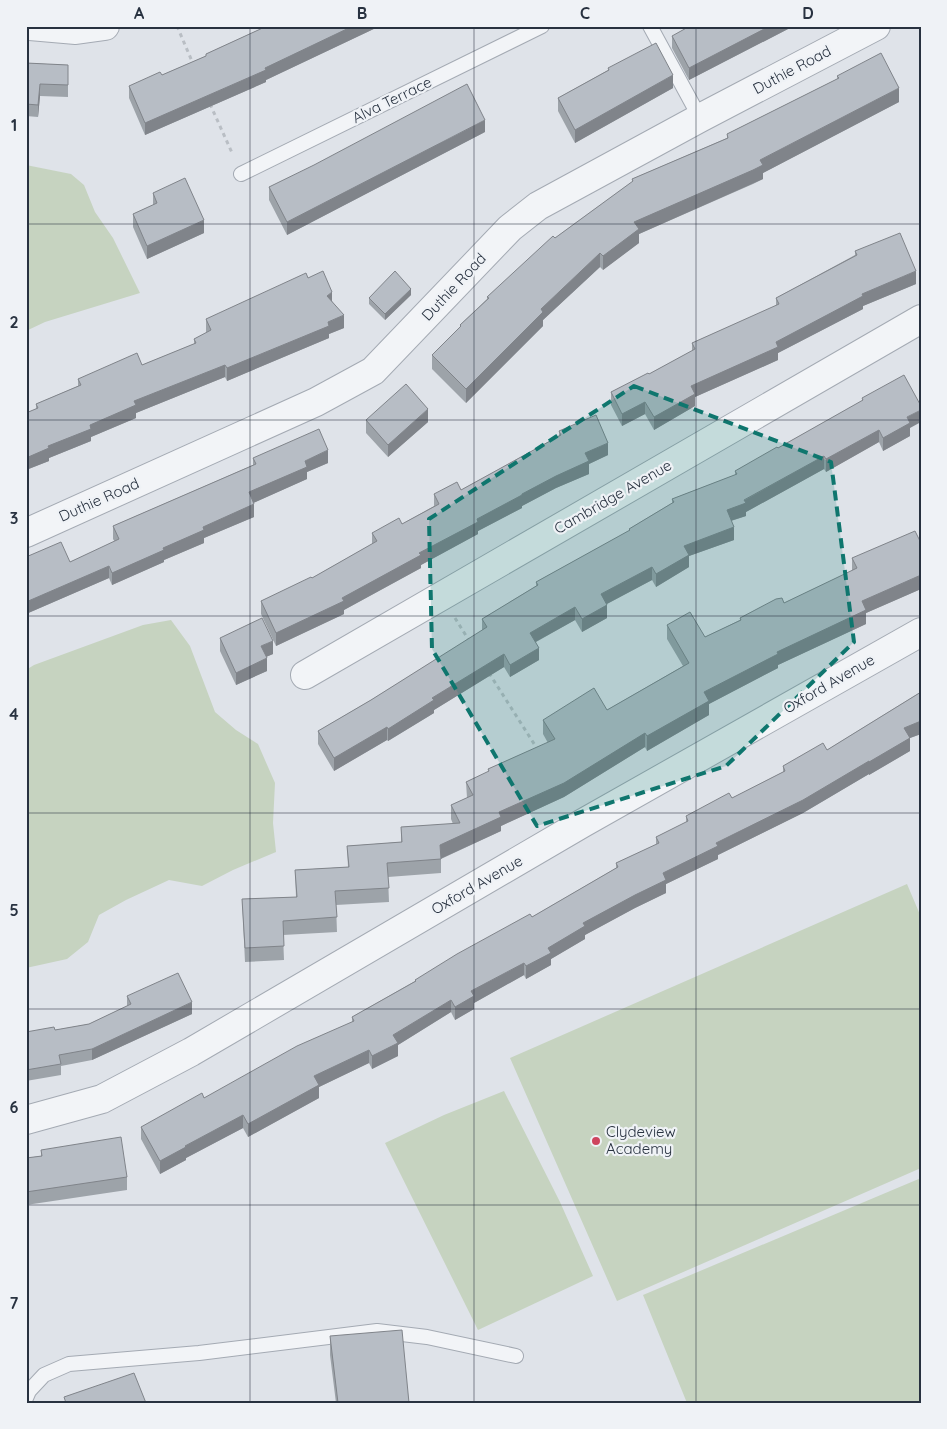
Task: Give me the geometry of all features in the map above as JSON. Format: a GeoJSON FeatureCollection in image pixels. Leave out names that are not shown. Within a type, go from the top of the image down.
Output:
{"type":"FeatureCollection","features":[{"type":"Feature","properties":{"kind":"street"},"geometry":{"type":"LineString","coordinates":[[30,26],[76,30],[106,26]]}},
{"type":"Feature","properties":{"kind":"street","name":"Duthie Road"},"geometry":{"type":"LineString","coordinates":[[26,534],[316,402],[373,371],[523,216],[700,118],[876,26]]}},
{"type":"Feature","properties":{"kind":"street","name":"Cambridge Avenue"},"geometry":{"type":"LineString","coordinates":[[305,675],[921,319]]}},
{"type":"Feature","properties":{"kind":"street","name":"Oxford Avenue"},"geometry":{"type":"LineString","coordinates":[[26,1120],[102,1099],[191,1052],[584,823],[921,632]]}},
{"type":"Feature","properties":{"kind":"lane","name":"Alva Terrace"},"geometry":{"type":"LineString","coordinates":[[241,174],[542,26]]}},
{"type":"Feature","properties":{"kind":"lane"},"geometry":{"type":"LineString","coordinates":[[650,26],[700,118]]}},
{"type":"Feature","properties":{"kind":"lane"},"geometry":{"type":"LineString","coordinates":[[26,1398],[44,1375],[69,1364],[199,1353],[377,1330],[427,1337],[516,1356]]}},
{"type":"Feature","properties":{"kind":"path"},"geometry":{"type":"LineString","coordinates":[[177,26],[196,70]]}},
{"type":"Feature","properties":{"kind":"path"},"geometry":{"type":"LineString","coordinates":[[207,96],[241,174]]}},
{"type":"Feature","properties":{"kind":"path"},"geometry":{"type":"LineString","coordinates":[[441,596],[473,647]]}},
{"type":"Feature","properties":{"kind":"path"},"geometry":{"type":"LineString","coordinates":[[488,672],[541,756]]}},
{"type":"Feature","properties":{"kind":"highlighted area"},"geometry":{"type":"Polygon","coordinates":[[[634,386],[831,462],[854,642],[726,766],[537,826],[432,649],[429,519],[634,386]]]}},
{"type":"Feature","properties":{"kind":"green space"},"geometry":{"type":"Polygon","coordinates":[[[26,165],[71,174],[84,185],[95,212],[113,238],[140,293],[45,322],[26,331],[26,165]]]}},
{"type":"Feature","properties":{"kind":"green space"},"geometry":{"type":"Polygon","coordinates":[[[171,620],[190,646],[215,712],[236,730],[258,744],[275,783],[273,823],[276,852],[233,870],[202,886],[169,880],[99,915],[88,942],[67,959],[26,968],[26,670],[34,665],[143,625],[171,620]]]}},
{"type":"Feature","properties":{"kind":"green space"},"geometry":{"type":"Polygon","coordinates":[[[907,884],[921,917],[921,1168],[617,1301],[510,1058],[907,884]]]}},
{"type":"Feature","properties":{"kind":"green space"},"geometry":{"type":"Polygon","coordinates":[[[504,1091],[560,1202],[593,1276],[478,1330],[385,1143],[444,1115],[504,1091]]]}},
{"type":"Feature","properties":{"kind":"green space"},"geometry":{"type":"Polygon","coordinates":[[[921,1178],[921,1403],[687,1403],[643,1295],[921,1178]]]}},
{"type":"Feature","properties":{"kind":"building"},"geometry":{"type":"Polygon","coordinates":[[[267,26],[353,26],[265,68],[266,70],[145,123],[129,86],[160,72],[162,75],[206,56],[206,54],[267,26]]]}},
{"type":"Feature","properties":{"kind":"building"},"geometry":{"type":"Polygon","coordinates":[[[690,26],[770,26],[689,68],[672,36],[690,26]]]}},
{"type":"Feature","properties":{"kind":"building"},"geometry":{"type":"Polygon","coordinates":[[[656,43],[673,75],[575,130],[558,98],[609,70],[608,68],[656,43]]]}},
{"type":"Feature","properties":{"kind":"building"},"geometry":{"type":"Polygon","coordinates":[[[881,53],[899,88],[760,160],[763,165],[634,222],[639,229],[603,256],[600,253],[541,309],[543,312],[466,389],[432,355],[489,298],[487,297],[553,236],[555,238],[633,181],[632,179],[728,138],[727,134],[839,78],[837,76],[881,53]]]}},
{"type":"Feature","properties":{"kind":"building"},"geometry":{"type":"Polygon","coordinates":[[[26,63],[68,65],[68,85],[40,84],[38,105],[26,104],[26,63]]]}},
{"type":"Feature","properties":{"kind":"building"},"geometry":{"type":"Polygon","coordinates":[[[467,84],[485,120],[287,222],[269,187],[467,84]]]}},
{"type":"Feature","properties":{"kind":"building"},"geometry":{"type":"Polygon","coordinates":[[[185,178],[204,220],[147,246],[133,214],[157,203],[153,193],[185,178]]]}},
{"type":"Feature","properties":{"kind":"building"},"geometry":{"type":"Polygon","coordinates":[[[900,233],[916,271],[862,294],[863,296],[776,342],[778,347],[691,386],[695,394],[654,417],[645,402],[622,414],[611,392],[695,349],[692,343],[779,304],[776,298],[857,255],[855,251],[900,233]]]}},
{"type":"Feature","properties":{"kind":"building"},"geometry":{"type":"Polygon","coordinates":[[[323,271],[332,292],[327,296],[344,315],[328,322],[329,326],[227,368],[225,365],[134,401],[136,405],[90,425],[91,429],[48,446],[49,448],[26,458],[26,413],[38,408],[36,404],[81,385],[78,379],[137,353],[142,365],[196,343],[194,339],[211,330],[206,319],[306,273],[308,278],[323,271]]]}},
{"type":"Feature","properties":{"kind":"building"},"geometry":{"type":"Polygon","coordinates":[[[395,271],[411,289],[385,314],[369,298],[395,271]]]}},
{"type":"Feature","properties":{"kind":"building"},"geometry":{"type":"Polygon","coordinates":[[[904,375],[921,406],[921,410],[907,417],[910,423],[883,438],[879,430],[826,459],[824,456],[744,500],[746,503],[727,510],[734,527],[684,546],[689,555],[656,574],[652,567],[601,594],[607,605],[582,619],[575,607],[530,633],[539,648],[510,665],[504,654],[432,698],[434,700],[388,729],[387,727],[334,758],[318,731],[487,627],[482,619],[538,585],[536,582],[630,530],[674,502],[672,499],[737,474],[735,471],[904,375]]]}},
{"type":"Feature","properties":{"kind":"building"},"geometry":{"type":"Polygon","coordinates":[[[406,384],[428,409],[388,445],[366,420],[406,384]]]}},
{"type":"Feature","properties":{"kind":"building"},"geometry":{"type":"Polygon","coordinates":[[[596,415],[608,443],[585,453],[589,461],[556,476],[477,519],[478,522],[419,553],[421,555],[342,598],[344,601],[276,633],[261,601],[312,578],[377,541],[372,533],[399,518],[402,524],[439,504],[434,494],[457,482],[461,490],[561,435],[559,431],[596,415]]]}},
{"type":"Feature","properties":{"kind":"building"},"geometry":{"type":"Polygon","coordinates":[[[319,429],[328,450],[305,461],[307,467],[249,492],[254,504],[203,527],[204,530],[163,548],[164,550],[112,573],[109,566],[26,602],[26,557],[61,542],[70,562],[119,539],[113,526],[256,464],[253,458],[319,429]]]}},
{"type":"Feature","properties":{"kind":"building"},"geometry":{"type":"Polygon","coordinates":[[[915,531],[921,543],[921,575],[862,601],[866,610],[777,652],[778,654],[704,692],[709,701],[647,736],[645,733],[564,783],[499,812],[501,817],[440,845],[441,859],[387,863],[389,888],[335,891],[337,917],[283,921],[284,946],[245,948],[242,899],[297,897],[295,870],[349,867],[347,846],[402,842],[401,827],[460,823],[451,805],[473,795],[466,782],[489,771],[488,769],[555,739],[543,720],[594,688],[607,710],[689,663],[667,625],[690,612],[705,637],[741,620],[740,618],[776,599],[782,598],[784,603],[857,568],[852,558],[915,531]]]}},
{"type":"Feature","properties":{"kind":"building"},"geometry":{"type":"Polygon","coordinates":[[[262,618],[273,641],[261,646],[267,658],[236,673],[220,638],[262,618]]]}},
{"type":"Feature","properties":{"kind":"building"},"geometry":{"type":"Polygon","coordinates":[[[921,692],[921,721],[904,728],[910,738],[803,800],[716,843],[718,846],[663,873],[666,880],[583,923],[585,926],[548,948],[551,953],[526,966],[524,963],[471,991],[474,996],[455,1007],[451,1000],[393,1035],[398,1043],[372,1056],[369,1050],[314,1076],[319,1085],[248,1124],[243,1115],[160,1161],[141,1127],[202,1093],[204,1098],[297,1046],[354,1021],[352,1017],[416,981],[457,954],[530,914],[532,917],[618,867],[616,863],[659,843],[656,837],[688,821],[686,816],[729,793],[732,798],[785,771],[783,766],[823,743],[827,750],[921,692]]]}},
{"type":"Feature","properties":{"kind":"building"},"geometry":{"type":"Polygon","coordinates":[[[178,973],[192,1002],[92,1049],[59,1055],[61,1064],[26,1070],[26,1032],[54,1027],[55,1030],[89,1024],[131,1004],[127,996],[178,973]]]}},
{"type":"Feature","properties":{"kind":"building"},"geometry":{"type":"Polygon","coordinates":[[[121,1137],[127,1177],[26,1192],[26,1158],[42,1156],[41,1150],[121,1137]]]}},
{"type":"Feature","properties":{"kind":"building"},"geometry":{"type":"Polygon","coordinates":[[[402,1330],[409,1403],[338,1403],[330,1336],[402,1330]]]}},
{"type":"Feature","properties":{"kind":"building"},"geometry":{"type":"Polygon","coordinates":[[[134,1373],[146,1403],[66,1403],[64,1397],[134,1373]]]}},
{"type":"Feature","properties":{"kind":"place","name":"Clydeview Academy"},"geometry":{"type":"Point","coordinates":[596,1141]}}]}
